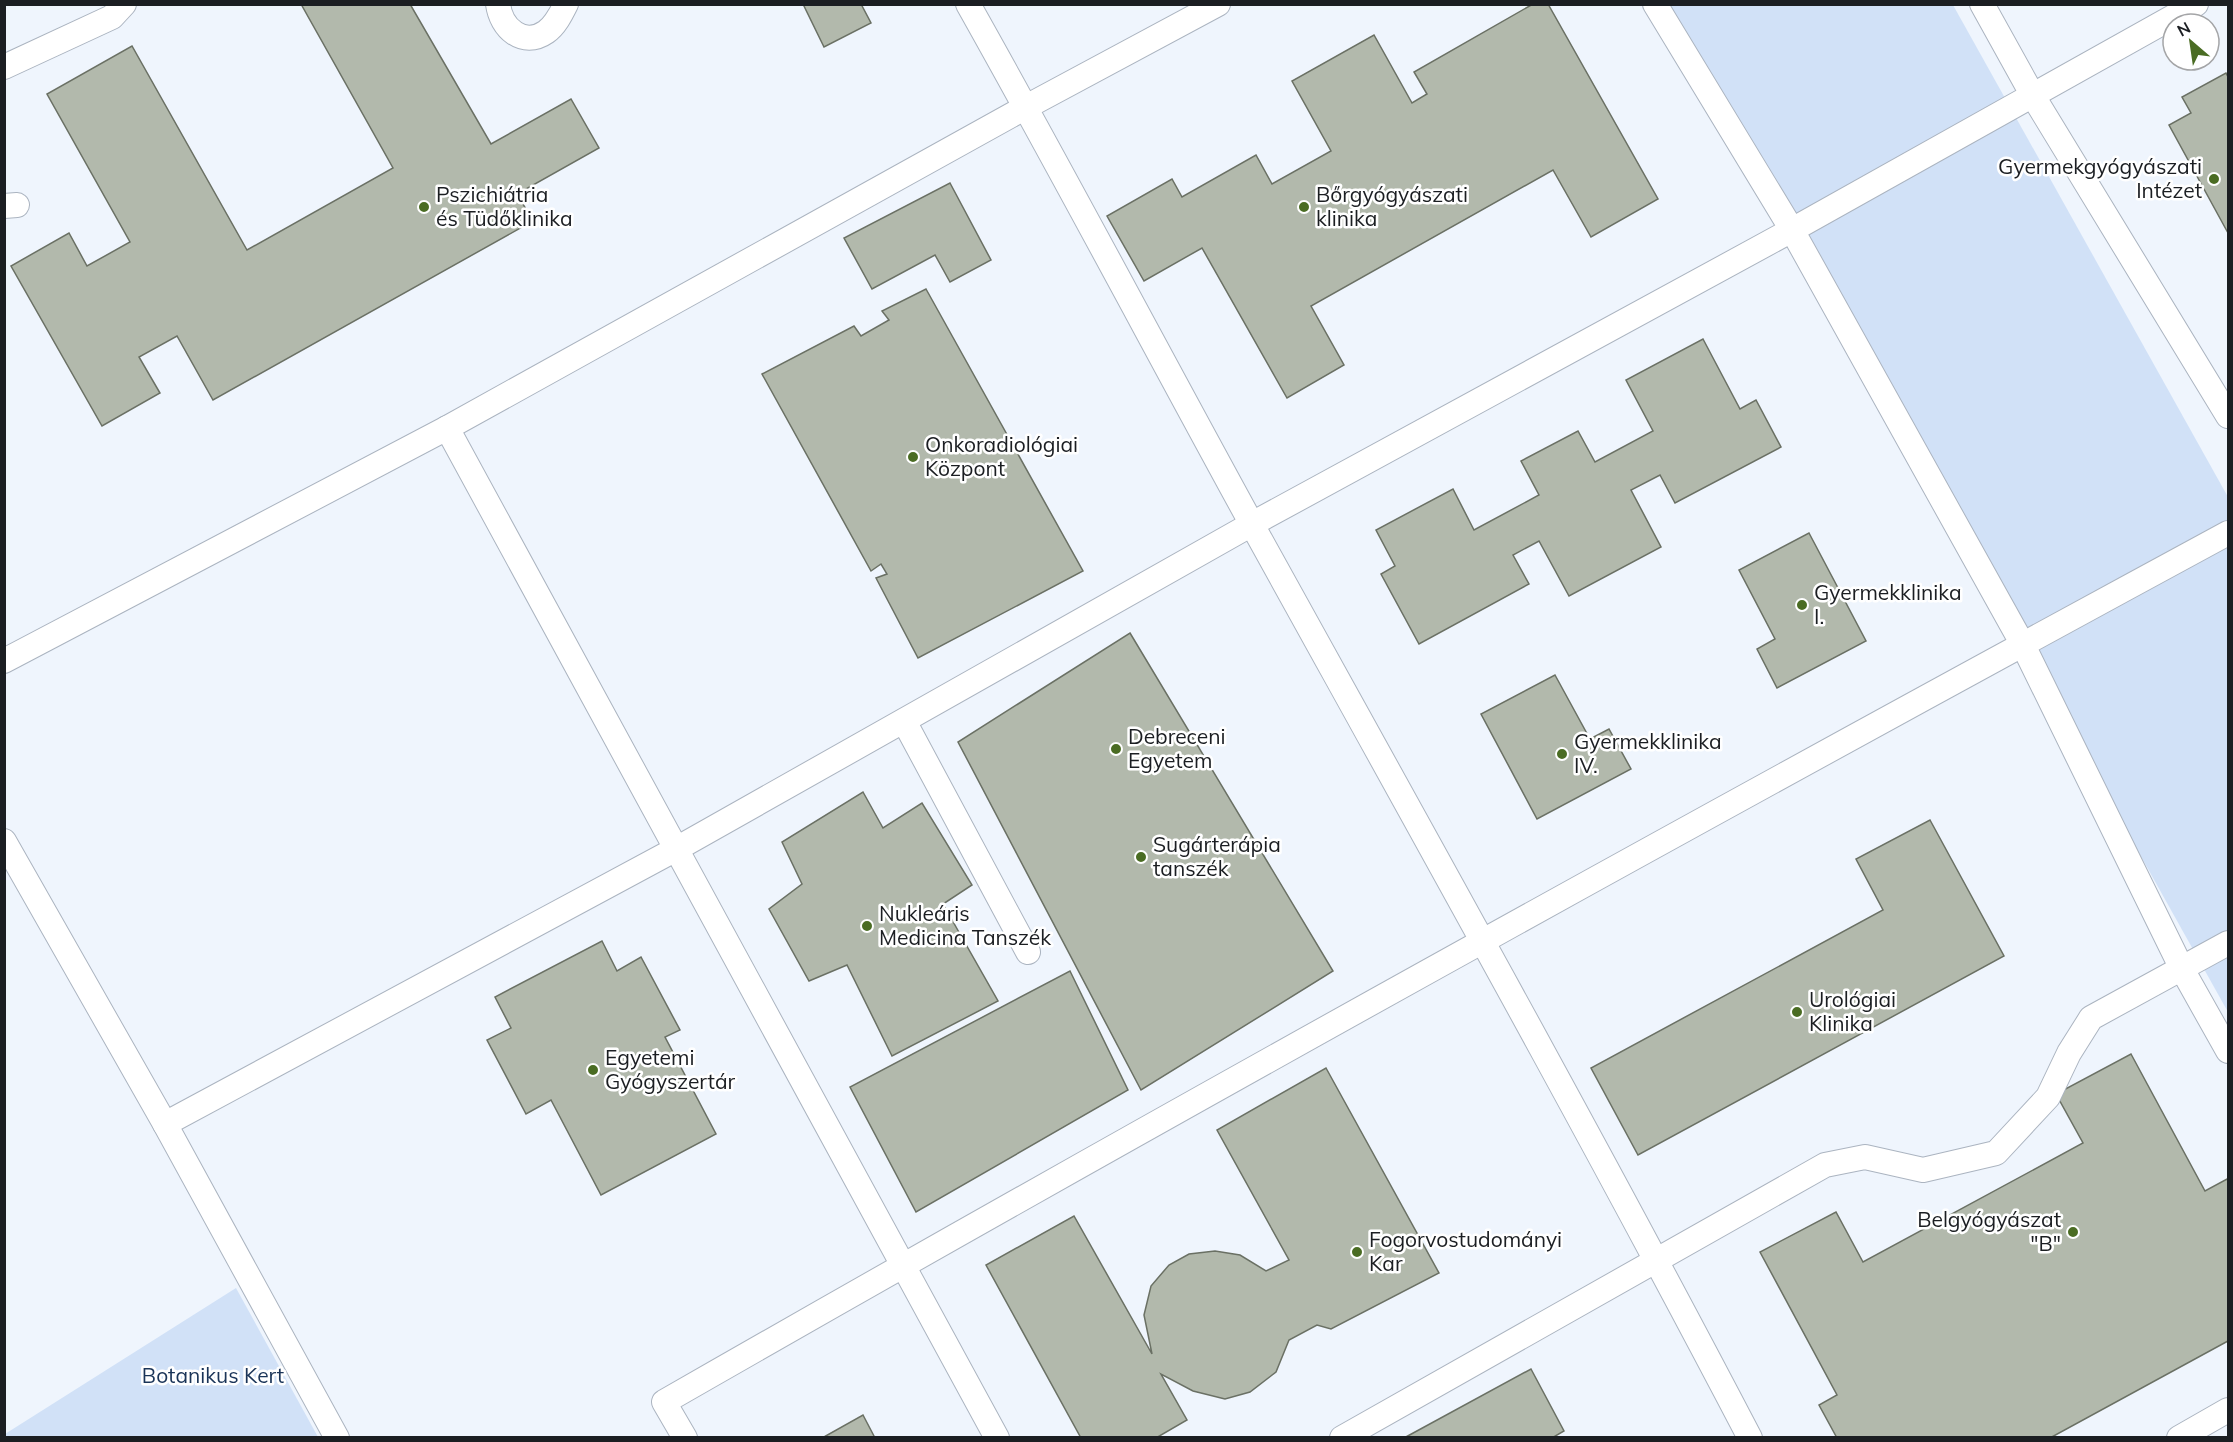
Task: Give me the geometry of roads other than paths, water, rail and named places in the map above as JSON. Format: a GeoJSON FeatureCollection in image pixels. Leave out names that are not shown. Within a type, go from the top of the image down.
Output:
{"type":"FeatureCollection","features":[{"type":"Feature","properties":{"kind":"lane"},"geometry":{"type":"LineString","coordinates":[[4,67],[112,17],[124,4]]}},
{"type":"Feature","properties":{"kind":"lane"},"geometry":{"type":"LineString","coordinates":[[498,4],[500,17],[507,29],[519,36],[534,37],[547,32],[556,22],[566,4]]}},
{"type":"Feature","properties":{"kind":"lane"},"geometry":{"type":"LineString","coordinates":[[968,4],[1656,1258],[1750,1437]]}},
{"type":"Feature","properties":{"kind":"lane"},"geometry":{"type":"LineString","coordinates":[[4,661],[447,428],[1026,107],[1218,4]]}},
{"type":"Feature","properties":{"kind":"lane"},"geometry":{"type":"LineString","coordinates":[[1655,4],[1792,230],[2023,645],[2182,969],[2229,1051]]}},
{"type":"Feature","properties":{"kind":"lane"},"geometry":{"type":"LineString","coordinates":[[1982,4],[2033,96],[2229,416]]}},
{"type":"Feature","properties":{"kind":"lane"},"geometry":{"type":"LineString","coordinates":[[165,1124],[678,848],[1252,524],[1792,230],[2196,4]]}},
{"type":"Feature","properties":{"kind":"lane"},"geometry":{"type":"LineString","coordinates":[[447,428],[678,848],[997,1437]]}},
{"type":"Feature","properties":{"kind":"lane"},"geometry":{"type":"LineString","coordinates":[[685,1437],[664,1402],[903,1265],[1482,941],[2229,533]]}},
{"type":"Feature","properties":{"kind":"lane"},"geometry":{"type":"LineString","coordinates":[[904,721],[1028,952]]}},
{"type":"Feature","properties":{"kind":"lane"},"geometry":{"type":"LineString","coordinates":[[4,841],[165,1124],[337,1437]]}},
{"type":"Feature","properties":{"kind":"lane"},"geometry":{"type":"LineString","coordinates":[[1342,1437],[1656,1258],[1825,1165],[1865,1157],[1923,1170],[1996,1153],[2048,1097],[2069,1053],[2091,1018],[2229,943]]}},
{"type":"Feature","properties":{"kind":"lane"},"geometry":{"type":"LineString","coordinates":[[2179,1437],[2229,1410]]}},
{"type":"Feature","properties":{"kind":"place","name":"Gyermekgyógyászati Intézet"},"geometry":{"type":"Point","coordinates":[2214,179]}},
{"type":"Feature","properties":{"kind":"place","name":"Pszichiátria és Tüdőklinika"},"geometry":{"type":"Point","coordinates":[424,207]}},
{"type":"Feature","properties":{"kind":"place","name":"Bőrgyógyászati klinika"},"geometry":{"type":"Point","coordinates":[1304,207]}},
{"type":"Feature","properties":{"kind":"place","name":"Onkoradiológiai Központ"},"geometry":{"type":"Point","coordinates":[913,457]}},
{"type":"Feature","properties":{"kind":"place","name":"Gyermekklinika I."},"geometry":{"type":"Point","coordinates":[1802,605]}},
{"type":"Feature","properties":{"kind":"place","name":"Debreceni Egyetem"},"geometry":{"type":"Point","coordinates":[1116,749]}},
{"type":"Feature","properties":{"kind":"place","name":"Gyermekklinika IV."},"geometry":{"type":"Point","coordinates":[1562,754]}},
{"type":"Feature","properties":{"kind":"place","name":"Sugárterápia tanszék"},"geometry":{"type":"Point","coordinates":[1141,857]}},
{"type":"Feature","properties":{"kind":"place","name":"Nukleáris Medicina Tanszék"},"geometry":{"type":"Point","coordinates":[867,926]}},
{"type":"Feature","properties":{"kind":"place","name":"Urológiai Klinika"},"geometry":{"type":"Point","coordinates":[1797,1012]}},
{"type":"Feature","properties":{"kind":"place","name":"Egyetemi Gyógyszertár"},"geometry":{"type":"Point","coordinates":[593,1070]}},
{"type":"Feature","properties":{"kind":"place","name":"Belgyógyászat \"B\""},"geometry":{"type":"Point","coordinates":[2073,1232]}},
{"type":"Feature","properties":{"kind":"place","name":"Fogorvostudományi Kar"},"geometry":{"type":"Point","coordinates":[1357,1252]}},
{"type":"Feature","properties":{"kind":"park label","name":"Botanikus Kert"},"geometry":{"type":"Point","coordinates":[213,1376]}}]}
